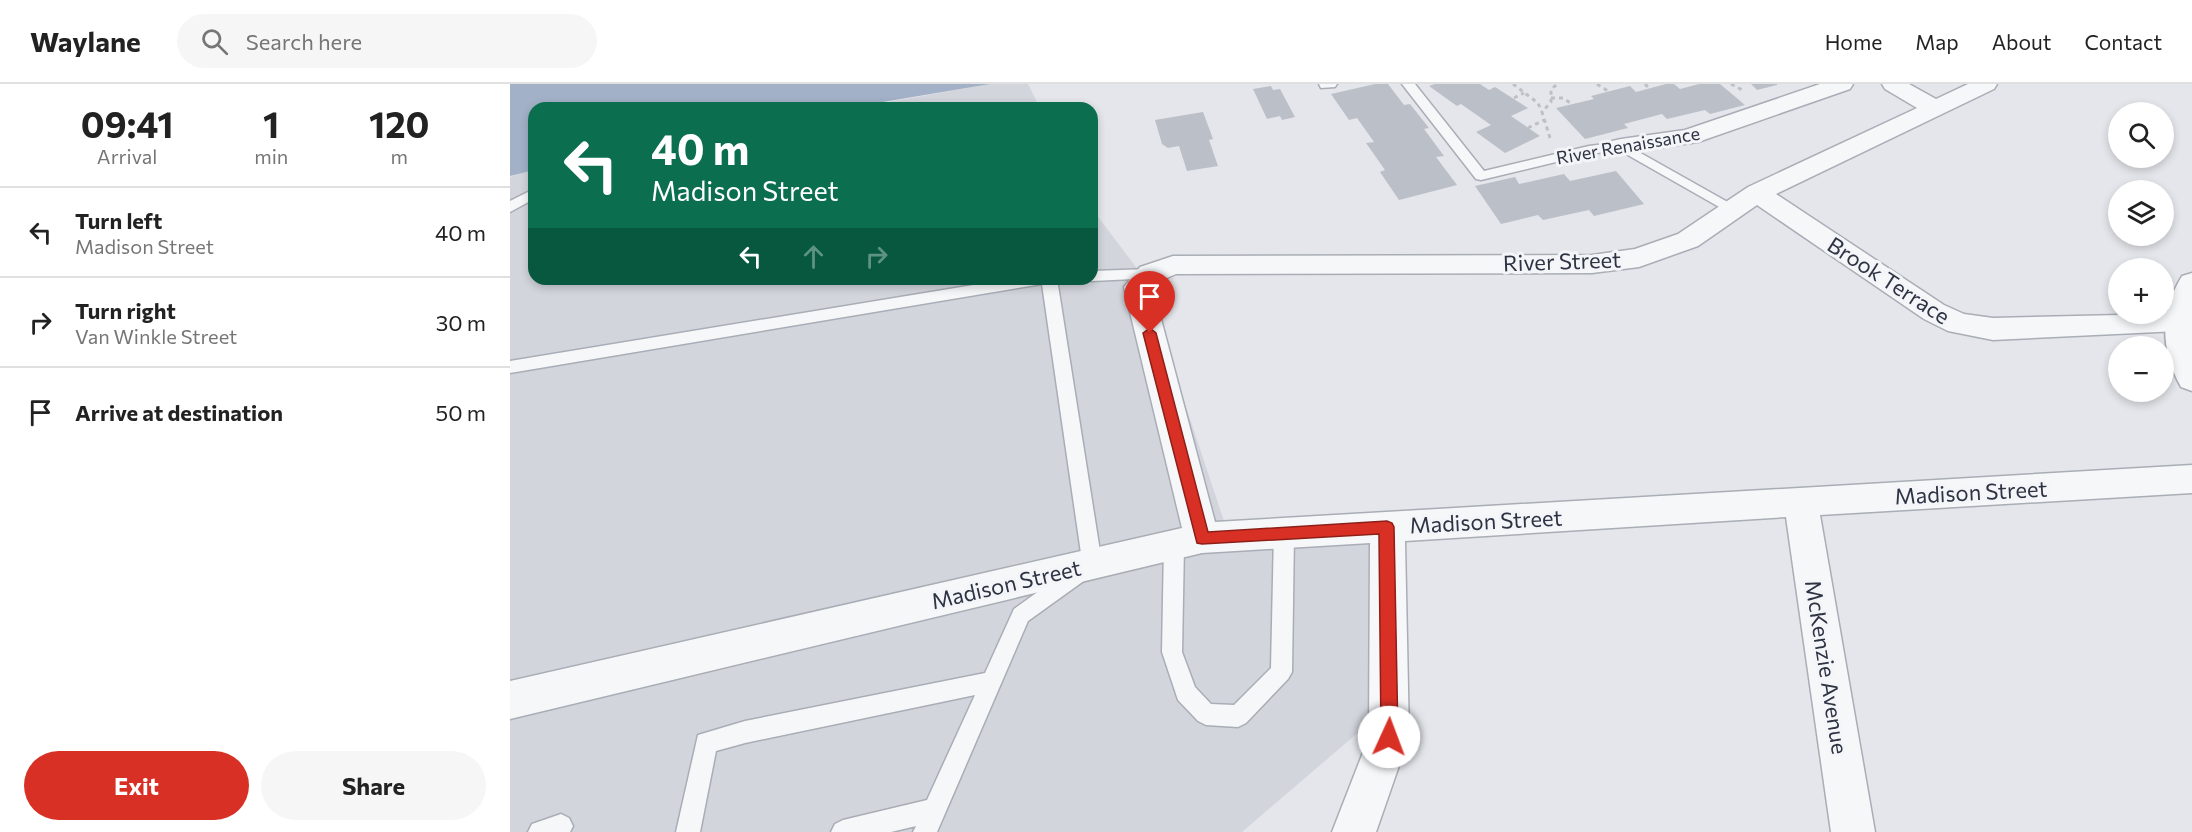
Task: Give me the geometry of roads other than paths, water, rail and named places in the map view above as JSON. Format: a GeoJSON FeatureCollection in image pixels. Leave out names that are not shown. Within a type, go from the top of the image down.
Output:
{"type":"FeatureCollection","features":[{"type":"Feature","properties":{"kind":"street"},"geometry":{"type":"LineString","coordinates":[[1893,84],[1934,108]]}},
{"type":"Feature","properties":{"kind":"street","name":"River Street"},"geometry":{"type":"LineString","coordinates":[[1144,280],[1173,265],[1592,264],[1639,258],[1688,240],[1757,193],[1986,84]]}},
{"type":"Feature","properties":{"kind":"street","name":"River Renaissance"},"geometry":{"type":"LineString","coordinates":[[1621,146],[1689,137],[1831,86]]}},
{"type":"Feature","properties":{"kind":"street","name":"Brook Terrace"},"geometry":{"type":"LineString","coordinates":[[1757,193],[1934,312],[1958,324],[1993,329],[2179,321]]}},
{"type":"Feature","properties":{"kind":"street"},"geometry":{"type":"LineString","coordinates":[[1144,280],[1188,542]]}},
{"type":"Feature","properties":{"kind":"street"},"geometry":{"type":"LineString","coordinates":[[2192,283],[2179,321],[2181,340],[2192,379]]}},
{"type":"Feature","properties":{"kind":"street","name":"Madison Street"},"geometry":{"type":"LineString","coordinates":[[510,700],[1188,542],[1284,533],[2192,479]]}},
{"type":"Feature","properties":{"kind":"street","name":"McKenzie Avenue"},"geometry":{"type":"LineString","coordinates":[[1801,502],[1853,832]]}},
{"type":"Feature","properties":{"kind":"street"},"geometry":{"type":"LineString","coordinates":[[1354,832],[1389,737],[1387,527]]}},
{"type":"Feature","properties":{"kind":"lane","name":"River Renaissance"},"geometry":{"type":"LineString","coordinates":[[1408,84],[1480,176],[1589,150],[1621,146]]}},
{"type":"Feature","properties":{"kind":"lane"},"geometry":{"type":"LineString","coordinates":[[1621,146],[1733,209]]}},
{"type":"Feature","properties":{"kind":"lane"},"geometry":{"type":"LineString","coordinates":[[510,207],[528,196]]}},
{"type":"Feature","properties":{"kind":"lane"},"geometry":{"type":"LineString","coordinates":[[1098,276],[1144,280]]}},
{"type":"Feature","properties":{"kind":"lane"},"geometry":{"type":"LineString","coordinates":[[510,367],[1006,285]]}},
{"type":"Feature","properties":{"kind":"lane"},"geometry":{"type":"LineString","coordinates":[[924,832],[1021,615],[1092,564],[1050,285]]}},
{"type":"Feature","properties":{"kind":"lane"},"geometry":{"type":"LineString","coordinates":[[1188,542],[1172,652],[1186,693],[1206,714],[1238,716],[1281,672],[1284,533]]}},
{"type":"Feature","properties":{"kind":"lane"},"geometry":{"type":"LineString","coordinates":[[688,832],[706,743],[745,732],[991,682]]}},
{"type":"Feature","properties":{"kind":"lane"},"geometry":{"type":"LineString","coordinates":[[843,832],[934,810]]}},
{"type":"Feature","properties":{"kind":"water"},"geometry":{"type":"Polygon","coordinates":[[[510,84],[990,84],[883,102],[528,102],[528,172],[510,176],[510,84]]]}}]}
